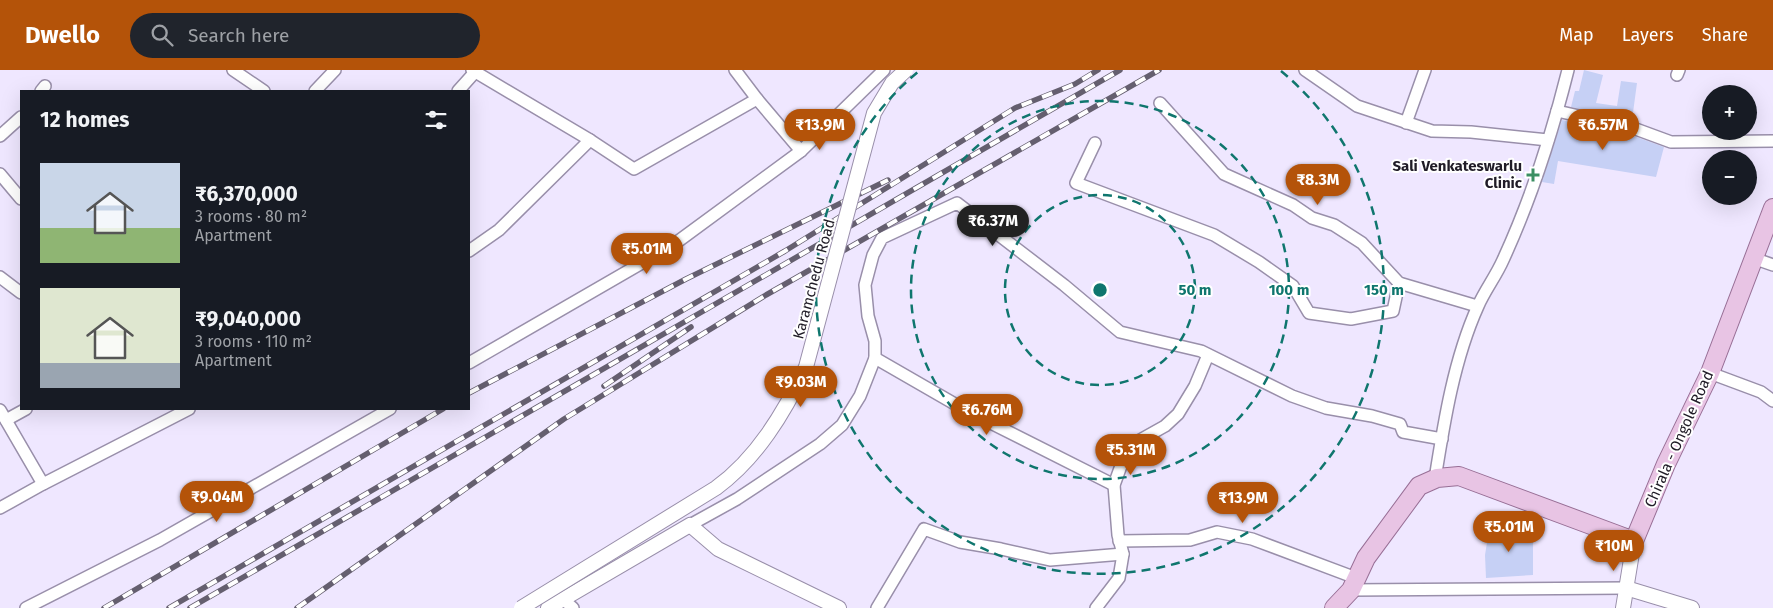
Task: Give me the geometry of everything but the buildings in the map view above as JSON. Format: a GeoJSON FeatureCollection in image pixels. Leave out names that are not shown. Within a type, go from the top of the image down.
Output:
{"type":"FeatureCollection","features":[{"type":"Feature","properties":{"kind":"main road","name":"Chirala - Ongole Road"},"geometry":{"type":"LineString","coordinates":[[1634,541],[1666,464],[1710,373],[1773,208]]}},
{"type":"Feature","properties":{"kind":"main road"},"geometry":{"type":"LineString","coordinates":[[1334,608],[1354,584],[1366,558],[1418,486],[1435,479],[1459,476],[1634,541]]}},
{"type":"Feature","properties":{"kind":"street"},"geometry":{"type":"LineString","coordinates":[[233,70],[263,90]]}},
{"type":"Feature","properties":{"kind":"street"},"geometry":{"type":"LineString","coordinates":[[316,90],[336,70]]}},
{"type":"Feature","properties":{"kind":"street"},"geometry":{"type":"LineString","coordinates":[[735,70],[801,151]]}},
{"type":"Feature","properties":{"kind":"street"},"geometry":{"type":"LineString","coordinates":[[470,362],[673,244],[801,151],[884,70]]}},
{"type":"Feature","properties":{"kind":"street","name":"Karamchedu Road"},"geometry":{"type":"LineString","coordinates":[[520,608],[716,488],[736,473],[753,454],[790,398],[806,367],[874,113],[892,83],[906,70]]}},
{"type":"Feature","properties":{"kind":"street"},"geometry":{"type":"LineString","coordinates":[[1305,70],[1357,106],[1432,131],[1471,132],[1548,140]]}},
{"type":"Feature","properties":{"kind":"street"},"geometry":{"type":"LineString","coordinates":[[1406,122],[1425,70]]}},
{"type":"Feature","properties":{"kind":"street"},"geometry":{"type":"LineString","coordinates":[[1435,479],[1453,380],[1478,306],[1503,260],[1548,140],[1558,112],[1568,70]]}},
{"type":"Feature","properties":{"kind":"street"},"geometry":{"type":"LineString","coordinates":[[459,90],[473,71],[590,140],[634,169],[757,99]]}},
{"type":"Feature","properties":{"kind":"street"},"geometry":{"type":"LineString","coordinates":[[1160,103],[1224,174],[1293,205],[1312,218],[1334,226],[1362,243],[1399,283],[1478,306]]}},
{"type":"Feature","properties":{"kind":"street"},"geometry":{"type":"LineString","coordinates":[[1558,112],[1633,128],[1671,142],[1773,141]]}},
{"type":"Feature","properties":{"kind":"street"},"geometry":{"type":"LineString","coordinates":[[0,136],[20,118]]}},
{"type":"Feature","properties":{"kind":"street"},"geometry":{"type":"LineString","coordinates":[[470,250],[499,230],[590,140]]}},
{"type":"Feature","properties":{"kind":"street"},"geometry":{"type":"LineString","coordinates":[[1095,144],[1076,184],[1214,235],[1259,262],[1293,286],[1309,313],[1351,319],[1393,312],[1399,283]]}},
{"type":"Feature","properties":{"kind":"street"},"geometry":{"type":"LineString","coordinates":[[0,174],[20,198]]}},
{"type":"Feature","properties":{"kind":"street"},"geometry":{"type":"LineString","coordinates":[[548,608],[568,604],[690,525],[737,499],[813,449],[842,425],[860,396],[875,358],[875,341],[868,316],[865,285],[872,255],[882,238],[957,203],[1064,285],[1120,332],[1201,351],[1292,396],[1326,408],[1372,416],[1400,424],[1403,432],[1442,439]]}},
{"type":"Feature","properties":{"kind":"street"},"geometry":{"type":"LineString","coordinates":[[1753,258],[1773,265]]}},
{"type":"Feature","properties":{"kind":"street"},"geometry":{"type":"LineString","coordinates":[[0,277],[20,292]]}},
{"type":"Feature","properties":{"kind":"street"},"geometry":{"type":"LineString","coordinates":[[1096,608],[1119,578],[1123,554],[1119,541],[1114,485],[1122,463],[1140,440],[1165,426],[1178,414],[1195,386],[1208,355]]}},
{"type":"Feature","properties":{"kind":"street"},"geometry":{"type":"LineString","coordinates":[[875,358],[967,411],[1114,485]]}},
{"type":"Feature","properties":{"kind":"street"},"geometry":{"type":"LineString","coordinates":[[1710,373],[1761,392],[1773,401]]}},
{"type":"Feature","properties":{"kind":"street"},"geometry":{"type":"LineString","coordinates":[[22,410],[3,415],[43,484]]}},
{"type":"Feature","properties":{"kind":"street"},"geometry":{"type":"LineString","coordinates":[[0,508],[187,410]]}},
{"type":"Feature","properties":{"kind":"street"},"geometry":{"type":"LineString","coordinates":[[26,608],[160,540],[388,410]]}},
{"type":"Feature","properties":{"kind":"street"},"geometry":{"type":"LineString","coordinates":[[690,525],[718,549],[839,608]]}},
{"type":"Feature","properties":{"kind":"street"},"geometry":{"type":"LineString","coordinates":[[877,608],[924,530],[960,542],[1050,560],[1123,554]]}},
{"type":"Feature","properties":{"kind":"street"},"geometry":{"type":"LineString","coordinates":[[1119,541],[1190,540],[1217,532],[1252,539],[1354,584],[1626,588],[1692,608]]}},
{"type":"Feature","properties":{"kind":"street"},"geometry":{"type":"LineString","coordinates":[[1623,608],[1634,541]]}},
{"type":"Feature","properties":{"kind":"railway"},"geometry":{"type":"LineString","coordinates":[[169,608],[785,251],[1015,108],[1075,84],[1098,70]]}},
{"type":"Feature","properties":{"kind":"railway"},"geometry":{"type":"LineString","coordinates":[[190,608],[1120,70]]}},
{"type":"Feature","properties":{"kind":"railway"},"geometry":{"type":"LineString","coordinates":[[297,608],[564,419],[766,295],[1159,70]]}},
{"type":"Feature","properties":{"kind":"railway"},"geometry":{"type":"LineString","coordinates":[[470,392],[686,279],[888,180]]}},
{"type":"Feature","properties":{"kind":"railway"},"geometry":{"type":"LineString","coordinates":[[604,386],[691,327]]}},
{"type":"Feature","properties":{"kind":"railway"},"geometry":{"type":"LineString","coordinates":[[104,608],[441,410]]}},
{"type":"Feature","properties":{"kind":"place","name":"Sali Venkateswarlu Clinic"},"geometry":{"type":"Point","coordinates":[1533,175]}}]}
